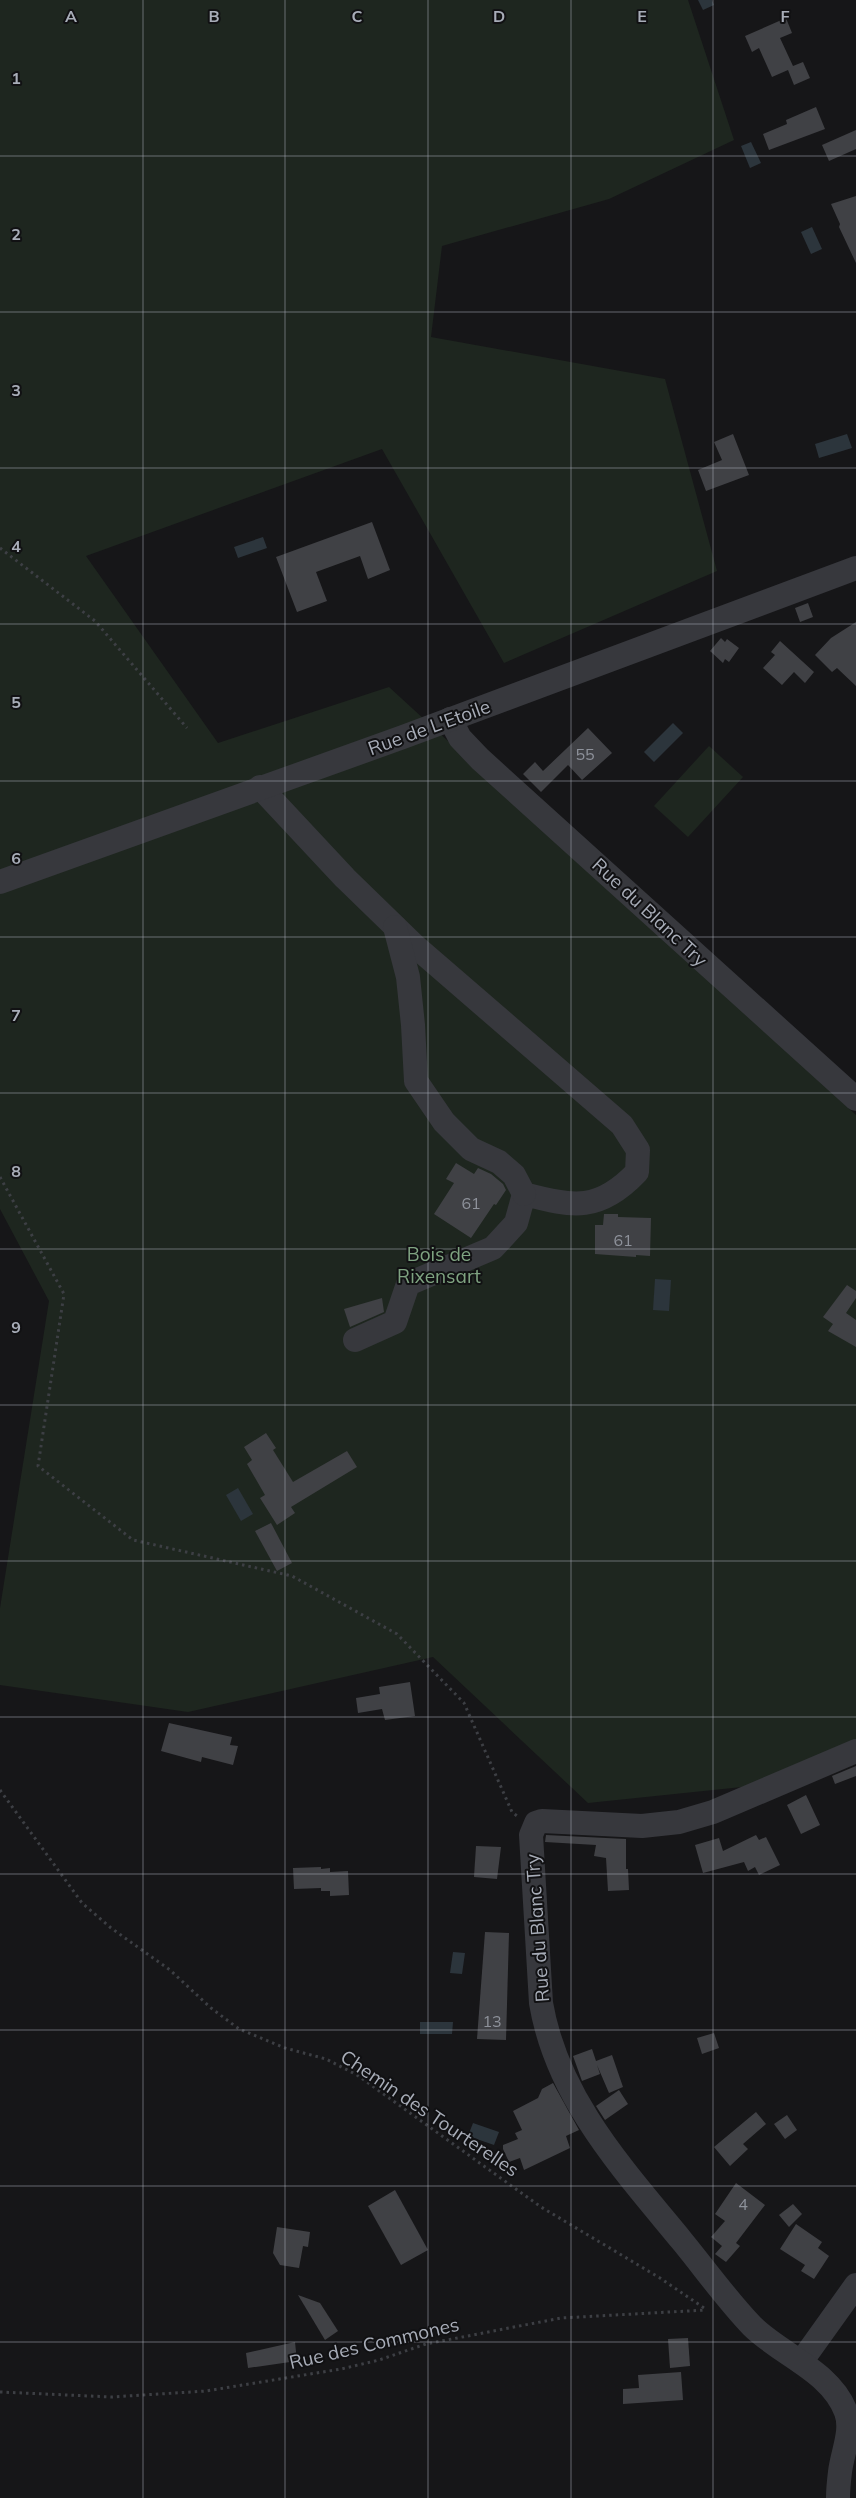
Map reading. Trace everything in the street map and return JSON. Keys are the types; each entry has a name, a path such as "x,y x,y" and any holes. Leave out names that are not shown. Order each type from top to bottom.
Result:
{"street":[{"name":"Rue de L'Etoile","path":"0,882 450,719 856,568"},
{"name":"Rue du Blanc Try","path":"450,719 460,738 480,759 856,1099"},
{"path":"260,787 395,927 622,1125 638,1150 637,1172 620,1189 588,1204 564,1205 524,1194"},
{"path":"356,1340 395,1322 408,1284 493,1248 516,1223 524,1194 514,1175 499,1162 471,1149 444,1122 416,1081 414,1025 408,977 395,927"},
{"name":"Rue du Blanc Try","path":"852,2434 846,2412 832,2390 801,2362 726,2310 585,2115 567,2083 544,2024 541,2003 532,1830 536,1823 542,1821 642,1826 696,1818 856,1751"},
{"path":"801,2362 856,2285"},
{"path":"838,2498 840,2470 852,2434"}],"path":[{"path":"0,548 95,621 187,728"},
{"path":"0,1177 64,1294 38,1466 133,1540 292,1576 397,1634 464,1703 512,1812 532,1830"},
{"name":"Chemin des Tourterelles","path":"0,1790 82,1903 111,1928 170,1970 211,2008 238,2029 285,2048 326,2059 357,2075 542,2207 660,2278 707,2310"},
{"name":"Rue des Commones","path":"0,2392 51,2396 112,2397 206,2390 341,2369 379,2360 436,2342 560,2318 726,2310"}],"green space":[{"name":"Bois de Rixensart","path":"0,0 688,0 734,140 609,199 442,246 431,337 665,379 717,571 504,663 382,449 86,556 218,743 389,687 856,1115 856,1751 742,1787 588,1803 433,1657 188,1712 0,1685 0,1608 49,1301 0,1209"},
{"path":"709,746 743,777 688,837 654,806"}],"shaded area":[{"path":"698,0 712,0 714,5 703,10"},
{"path":"751,142 761,163 750,168 741,146"},
{"path":"812,227 822,249 811,254 801,232"},
{"path":"847,434 852,448 819,458 815,444"},
{"path":"263,537 267,548 238,558 234,547"},
{"path":"673,723 683,733 654,762 644,752"},
{"path":"655,1279 671,1280 669,1311 653,1310"},
{"path":"238,1488 253,1514 241,1521 226,1495"},
{"path":"453,1952 465,1953 462,1974 450,1973"},
{"path":"420,2022 453,2022 452,2034 420,2034"},
{"path":"473,2123 499,2132 494,2145 468,2136"}],"building":[{"path":"786,18 792,33 780,38 793,66 803,62 810,78 794,85 788,70 772,77 759,48 752,52 745,36"},
{"path":"816,107 825,129 769,150 763,134 787,124 786,120"},
{"path":"856,130 856,149 829,161 822,145"},
{"path":"856,196 856,263 839,227 840,224 831,204"},
{"path":"733,434 749,475 706,491 698,470 722,460 714,442"},
{"path":"372,522 390,570 368,579 360,556 316,572 327,601 297,612 276,557"},
{"path":"808,603 813,617 800,622 795,608"},
{"path":"856,622 856,686 837,668 832,672 815,655 831,638"},
{"path":"721,638 725,642 727,639 739,648 729,662 725,659 723,663 710,651"},
{"path":"780,641 814,672 805,683 794,672 782,685 763,668 775,655 771,652"},
{"path":"588,728 612,753 582,780 568,765 541,792 523,774 535,762 543,771"},
{"path":"456,1163 474,1174 478,1168 491,1174 503,1184 506,1190 471,1238 434,1214 454,1183 446,1179"},
{"path":"604,1214 618,1214 618,1217 651,1218 650,1256 636,1255 636,1257 595,1254 595,1225 603,1225"},
{"path":"847,1285 856,1291 856,1298 846,1313 856,1320 856,1347 828,1331 833,1324 823,1317"},
{"path":"382,1298 384,1312 350,1327 344,1309"},
{"path":"266,1433 276,1448 273,1450 293,1482 347,1451 357,1467 291,1507 295,1513 277,1525 260,1498 265,1495 247,1464 252,1460 244,1447"},
{"path":"271,1523 292,1563 277,1571 255,1531"},
{"path":"410,1682 415,1716 385,1720 382,1709 358,1713 356,1698 380,1694 379,1687"},
{"path":"169,1723 232,1737 230,1745 238,1746 233,1765 202,1757 201,1762 161,1751"},
{"path":"856,1766 856,1776 835,1784 832,1776"},
{"path":"806,1795 820,1825 801,1834 787,1805"},
{"path":"546,1835 626,1839 626,1869 628,1869 629,1890 608,1891 606,1858 594,1856 596,1845 545,1842"},
{"path":"756,1835 759,1840 766,1837 780,1865 759,1875 755,1867 748,1871 744,1862 703,1873 695,1845 719,1838 723,1851"},
{"path":"476,1846 501,1847 497,1879 474,1877"},
{"path":"321,1867 321,1869 330,1868 330,1872 348,1871 349,1895 330,1896 330,1891 321,1891 321,1888 294,1889 293,1868"},
{"path":"485,1932 509,1933 506,2040 477,2039"},
{"path":"714,2033 719,2048 702,2054 697,2038"},
{"path":"592,2049 596,2061 612,2055 623,2087 609,2093 597,2065 600,2074 582,2081 573,2056"},
{"path":"553,2083 579,2130 566,2136 570,2148 524,2170 520,2158 509,2162 503,2149 503,2145 518,2139 515,2133 522,2130 513,2111 538,2098 542,2089"},
{"path":"619,2090 628,2104 605,2120 596,2106"},
{"path":"756,2112 766,2124 743,2144 748,2149 730,2166 714,2147"},
{"path":"787,2115 797,2130 785,2139 774,2124"},
{"path":"736,2183 765,2205 736,2243 740,2246 726,2262 715,2254 722,2246 711,2237 725,2221 715,2214"},
{"path":"395,2190 428,2250 401,2265 368,2206"},
{"path":"793,2204 802,2214 789,2227 779,2215"},
{"path":"796,2224 822,2242 818,2248 829,2256 814,2279 801,2271 805,2265 780,2249"},
{"path":"277,2227 310,2232 308,2247 303,2246 299,2268 280,2265 273,2253"},
{"path":"298,2295 320,2303 338,2331 325,2340"},
{"path":"688,2338 690,2366 670,2368 668,2339"},
{"path":"295,2342 297,2361 248,2368 246,2353"},
{"path":"681,2372 683,2400 623,2404 623,2389 639,2388 638,2375"}]}
